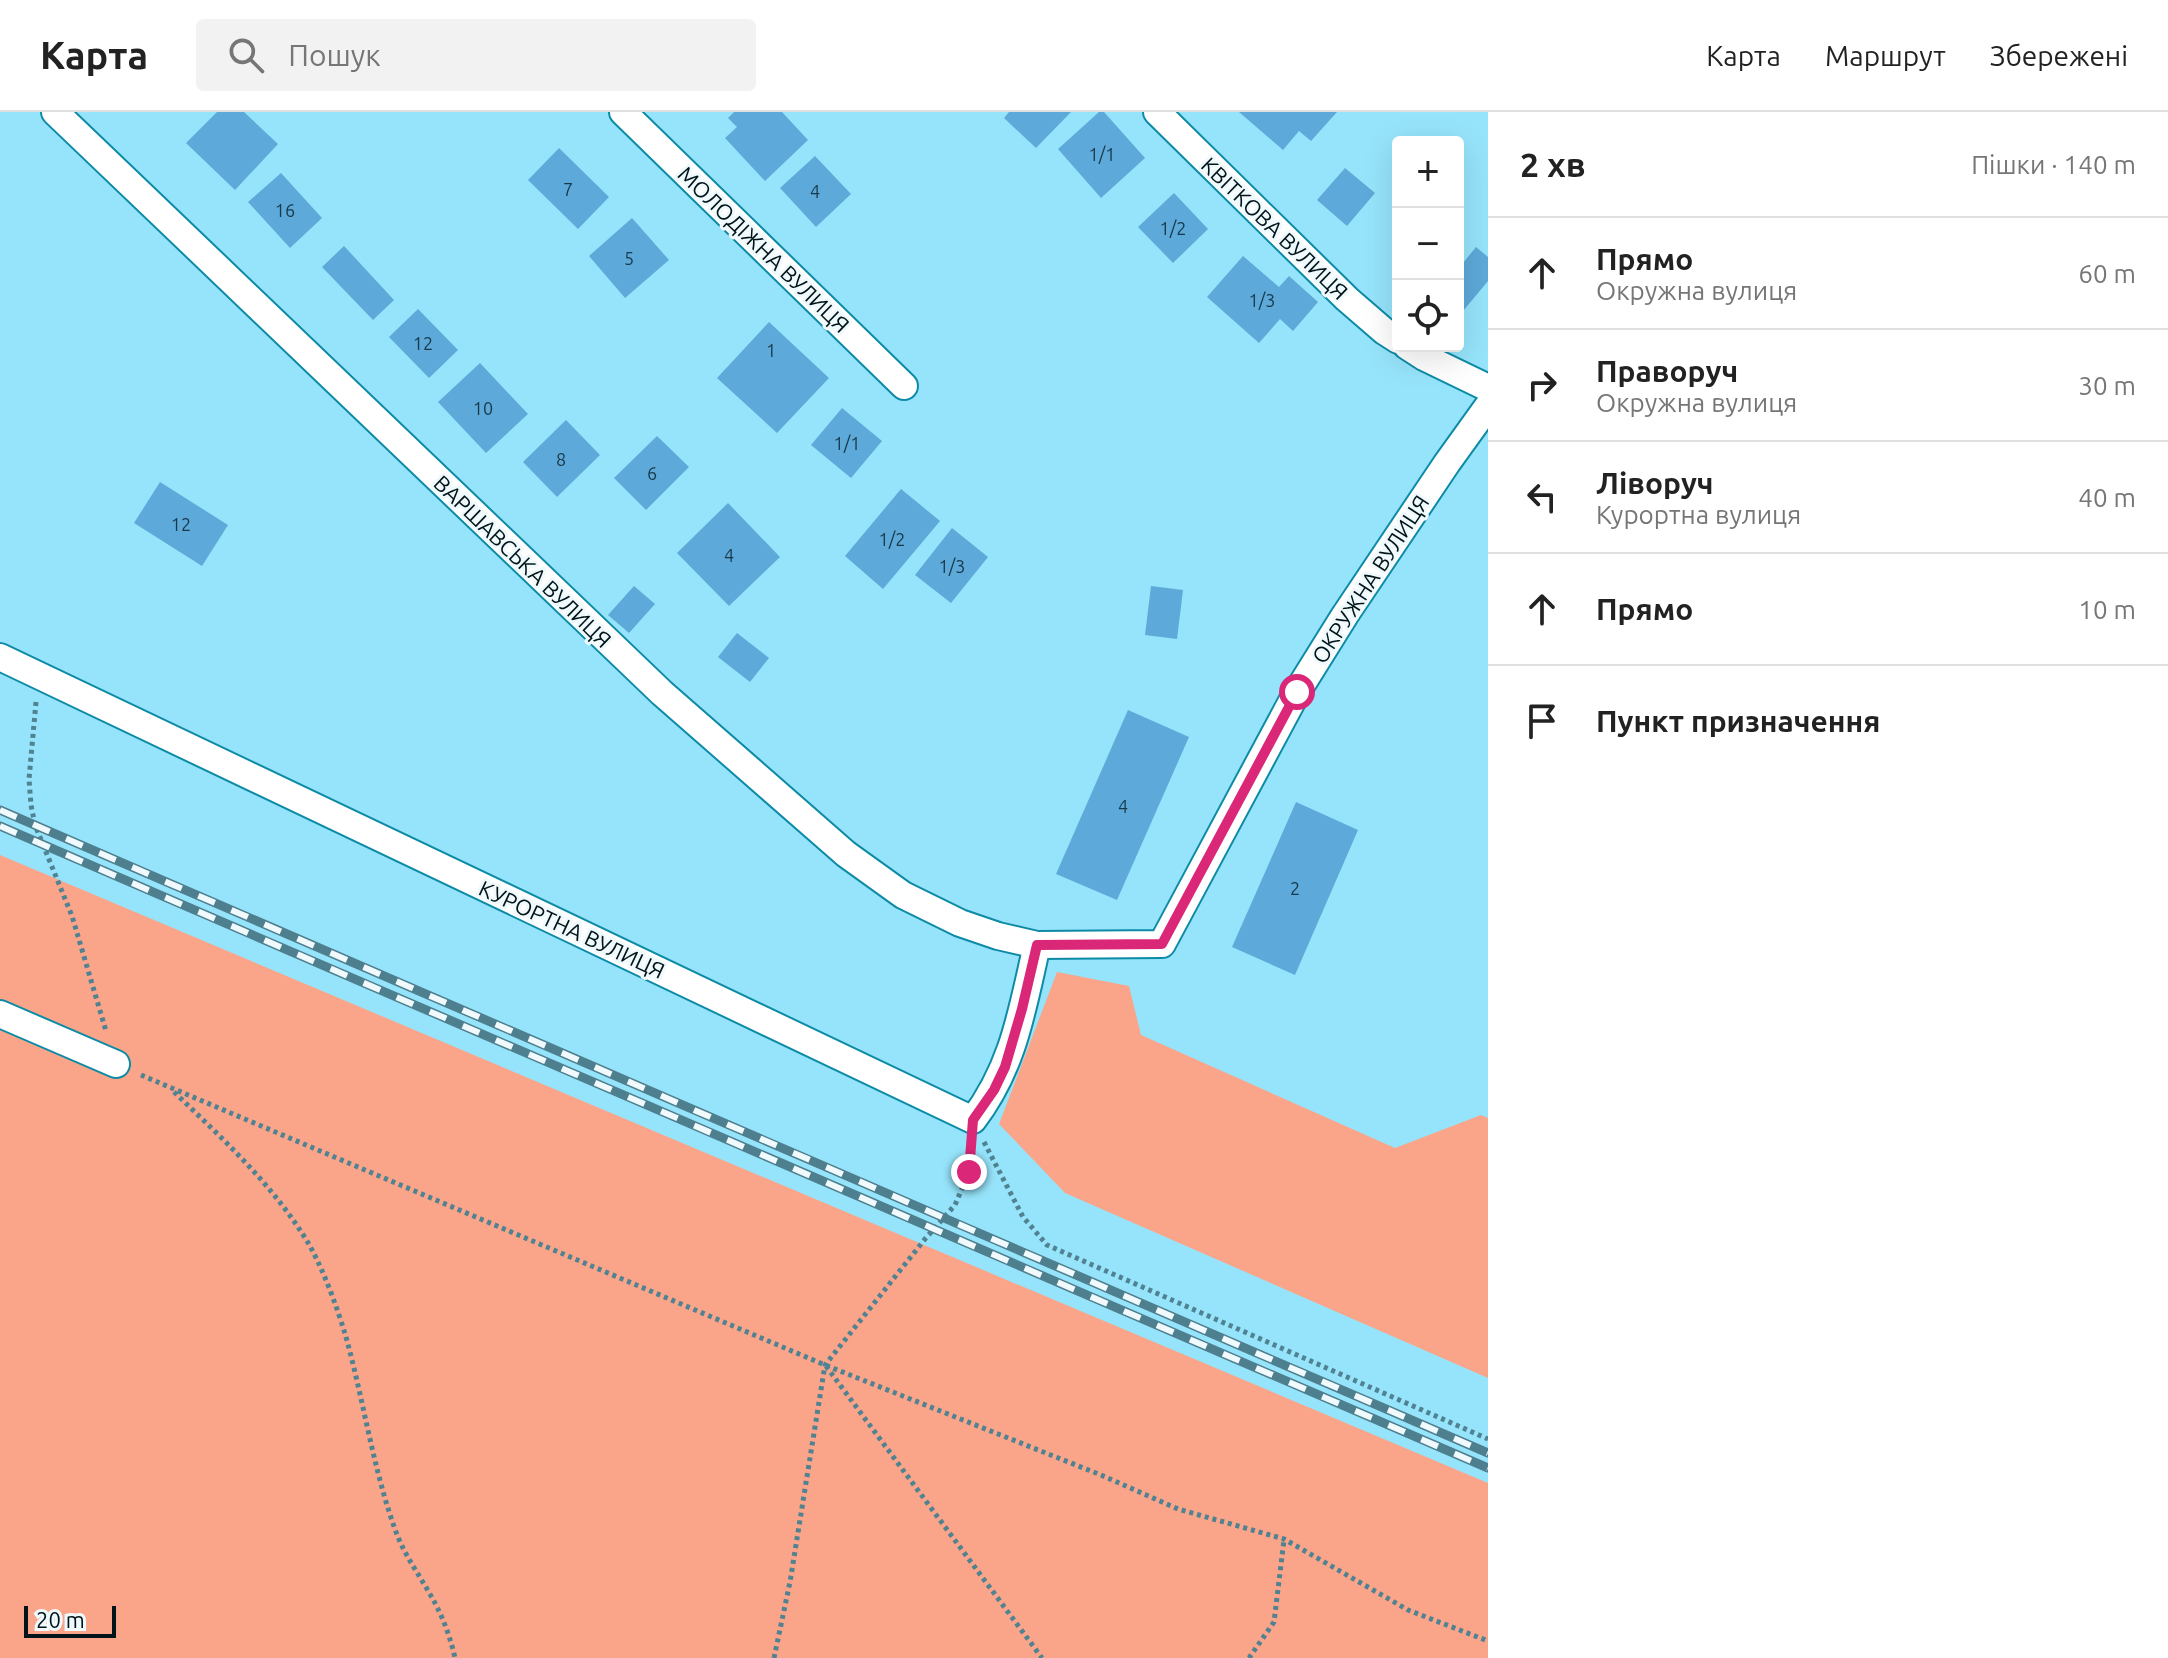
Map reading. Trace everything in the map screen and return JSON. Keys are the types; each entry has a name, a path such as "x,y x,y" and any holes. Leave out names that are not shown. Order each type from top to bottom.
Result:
{"street":[{"name":"ВАРШАВСЬКА ВУЛИЦЯ","path":"55,112 662,693 823,835 903,895 960,923 1037,945"},
{"name":"МОЛОДІЖНА ВУЛИЦЯ","path":"623,112 904,386"},
{"name":"КВІТКОВА ВУЛИЦЯ","path":"1157,112 1347,299 1392,336"},
{"path":"1416,352 1488,388"},
{"name":"ОКРУЖНА ВУЛИЦЯ","path":"1037,945 1162,944 1297,692 1353,602 1488,406"},
{"name":"КУРОРТНА ВУЛИЦЯ","path":"0,657 973,1120"},
{"path":"973,1120 994,1090 1005,1067 1037,945"},
{"path":"0,1014 116,1064"}],"path":[{"path":"37,675 29,779 35,825 72,916 116,1064 825,1365 1178,1509 1284,1539 1408,1610 1488,1641"},
{"path":"170,1088 258,1176 285,1209 321,1268 345,1334 379,1480 396,1533 437,1607 451,1639 455,1658"},
{"path":"774,1658 790,1582 825,1365 955,1205 969,1172 973,1120"},
{"path":"973,1120 1023,1217 1047,1245 1488,1439"},
{"path":"825,1365 1042,1658"},
{"path":"1249,1658 1274,1622 1284,1539"}],"shaded area":[{"path":"0,855 1488,1483 1488,1658 0,1658"},
{"path":"1057,972 1129,986 1141,1035 1395,1148 1481,1115 1488,1118 1488,1378 1065,1193 999,1124"}],"building":[{"path":"217,112 244,112 278,144 235,190 186,143"},
{"path":"734,112 782,112 808,140 765,181 725,138 737,127 728,118"},
{"path":"1009,112 1071,112 1036,148 1004,118"},
{"path":"1099,112 1104,112 1145,158 1101,198 1058,149"},
{"path":"1239,112 1337,112 1311,141 1299,131 1283,150"},
{"path":"559,148 609,197 578,229 528,180"},
{"path":"815,156 851,194 816,227 780,188"},
{"path":"1345,168 1375,193 1347,226 1317,200"},
{"path":"281,173 322,218 290,248 248,202"},
{"path":"1174,193 1208,229 1173,263 1138,227"},
{"path":"632,218 669,260 625,298 589,256"},
{"path":"344,246 394,300 373,320 322,267"},
{"path":"1476,247 1488,257 1488,281 1464,310 1464,280 1464,262"},
{"path":"1243,256 1279,287 1289,276 1318,302 1293,331 1280,319 1259,343 1207,297"},
{"path":"418,309 458,350 429,378 389,337"},
{"path":"769,322 829,378 777,433 717,378"},
{"path":"480,363 528,414 486,453 438,402"},
{"path":"842,408 882,441 851,478 811,445"},
{"path":"566,420 600,455 557,497 523,462"},
{"path":"657,436 689,467 646,510 614,478"},
{"path":"160,482 228,525 202,566 134,523"},
{"path":"901,489 940,521 883,589 845,556"},
{"path":"728,503 780,557 729,606 677,553"},
{"path":"952,528 988,557 951,603 915,575"},
{"path":"634,586 655,604 629,633 608,615"},
{"path":"1151,586 1183,590 1177,639 1145,635"},
{"path":"737,633 769,658 750,682 718,657"},
{"path":"1128,710 1189,737 1117,900 1056,874"},
{"path":"1296,802 1358,830 1295,975 1232,947"}],"railway":[{"path":"0,810 1488,1453"},
{"path":"0,826 1488,1468"}],"route":[{"path":"969,1172 973,1120 994,1090 1005,1067 1037,945 1162,944 1297,692"}]}
